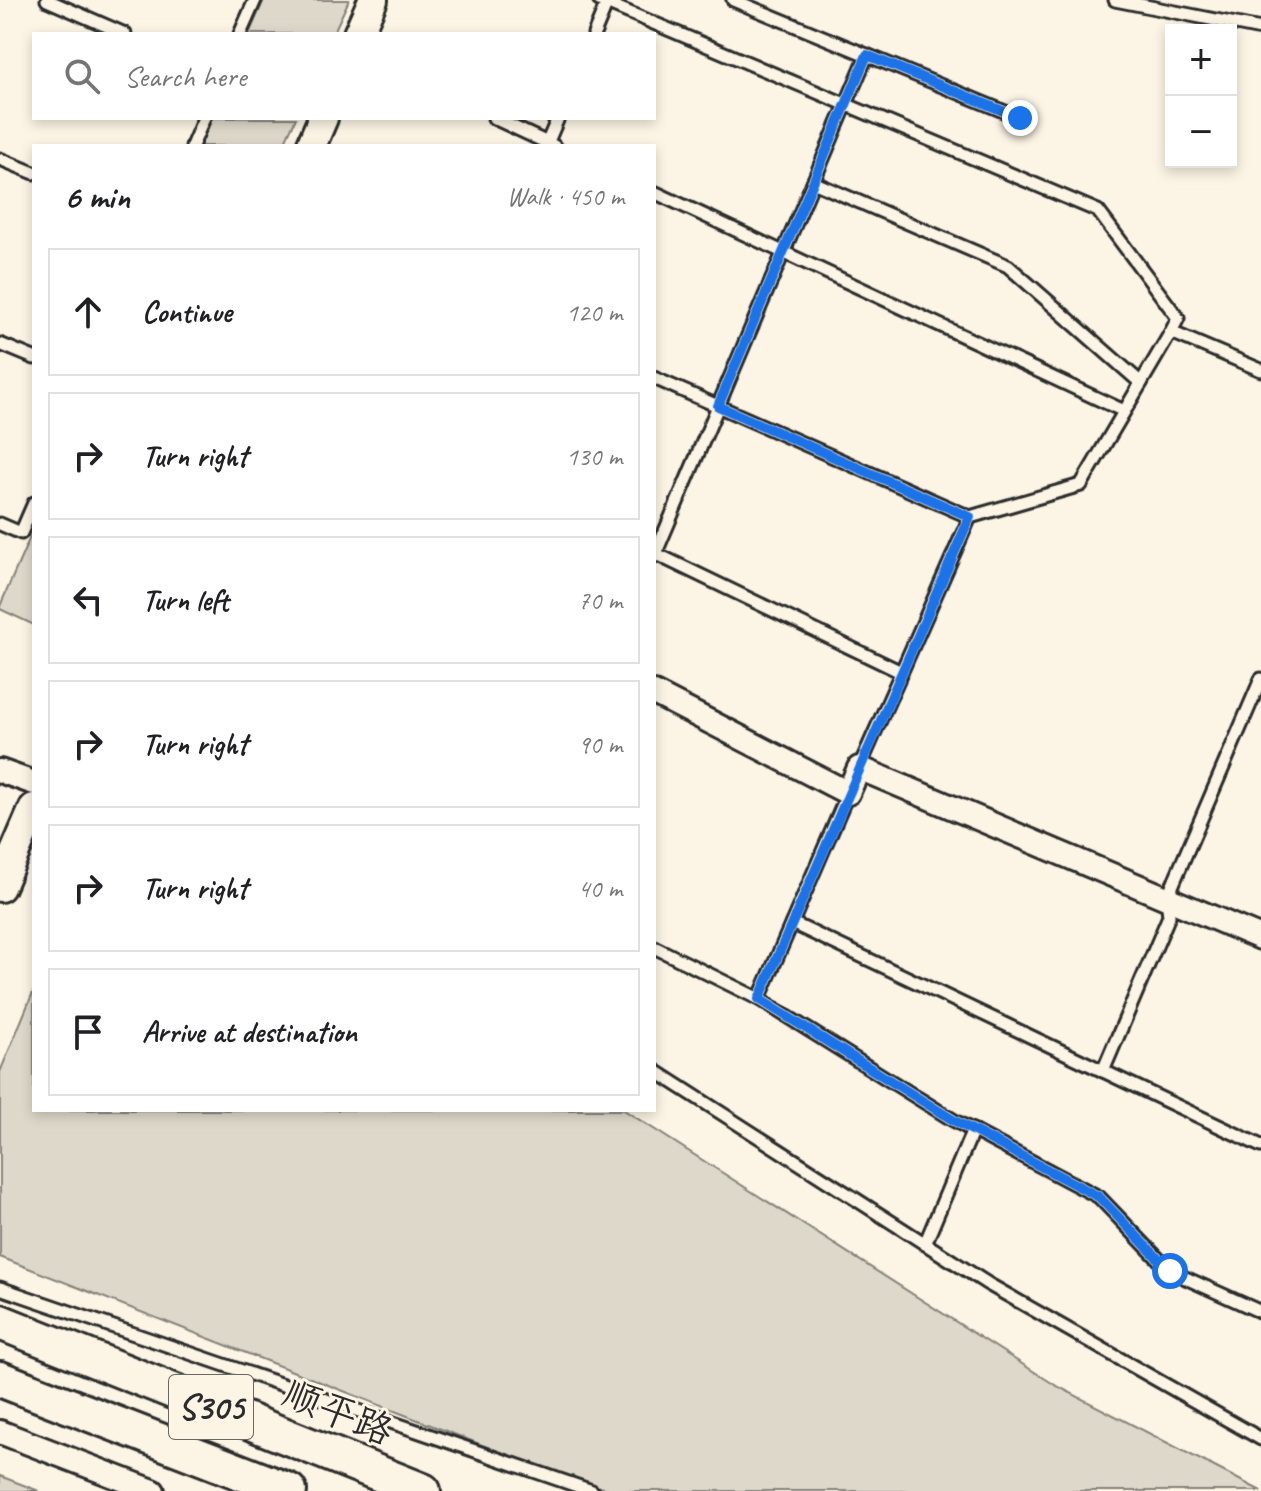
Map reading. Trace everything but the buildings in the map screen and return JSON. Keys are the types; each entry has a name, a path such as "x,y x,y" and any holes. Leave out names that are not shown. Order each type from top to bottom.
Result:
{"main road":[{"name":"顺平路","path":"0,1322 423,1491"},
{"name":"S305","path":"0,1379 289,1491"}],"street":[{"path":"359,32 373,0"},
{"path":"312,144 322,120"},
{"path":"656,694 848,793 859,768 1261,938"},
{"path":"0,771 32,782"},
{"path":"0,887 32,813"},
{"path":"0,1432 153,1491"}],"lane":[{"path":"47,0 120,32"},
{"path":"241,32 255,0"},
{"path":"733,0 1020,118"},
{"path":"1115,0 1261,29"},
{"path":"595,32 605,1 1098,211 1178,318 1081,485 970,517 656,379"},
{"path":"656,549 867,55"},
{"path":"193,144 203,120"},
{"path":"498,120 547,144"},
{"path":"549,144 557,120"},
{"path":"0,159 32,172"},
{"path":"813,182 1008,266 1141,383"},
{"path":"656,193 1124,411"},
{"path":"1171,332 1261,370"},
{"path":"0,344 32,357"},
{"path":"0,524 21,533 32,508"},
{"path":"859,768 970,517"},
{"path":"656,555 901,672"},
{"path":"1103,1071 1169,916 1167,898 1261,679"},
{"path":"759,999 848,793"},
{"path":"792,923 1261,1146"},
{"path":"656,948 759,999 973,1130 1099,1197 1170,1271 1261,1312"},
{"path":"656,1071 988,1284 1261,1439"},
{"path":"925,1244 973,1130"},
{"path":"0,1288 592,1491"}],"shaded area":[{"path":"264,0 349,0 334,32 250,32"},
{"path":"211,120 295,120 284,144 201,144"},
{"path":"32,533 32,624 0,609"},
{"path":"32,995 32,1112 627,1112 1055,1385 1261,1491 619,1491 582,1484 0,1257 0,1072"},
{"path":"0,1476 39,1491 0,1491"}],"route":[{"path":"1020,118 867,55 718,406 970,517 759,999 953,1120 1099,1197 1170,1271"}]}
